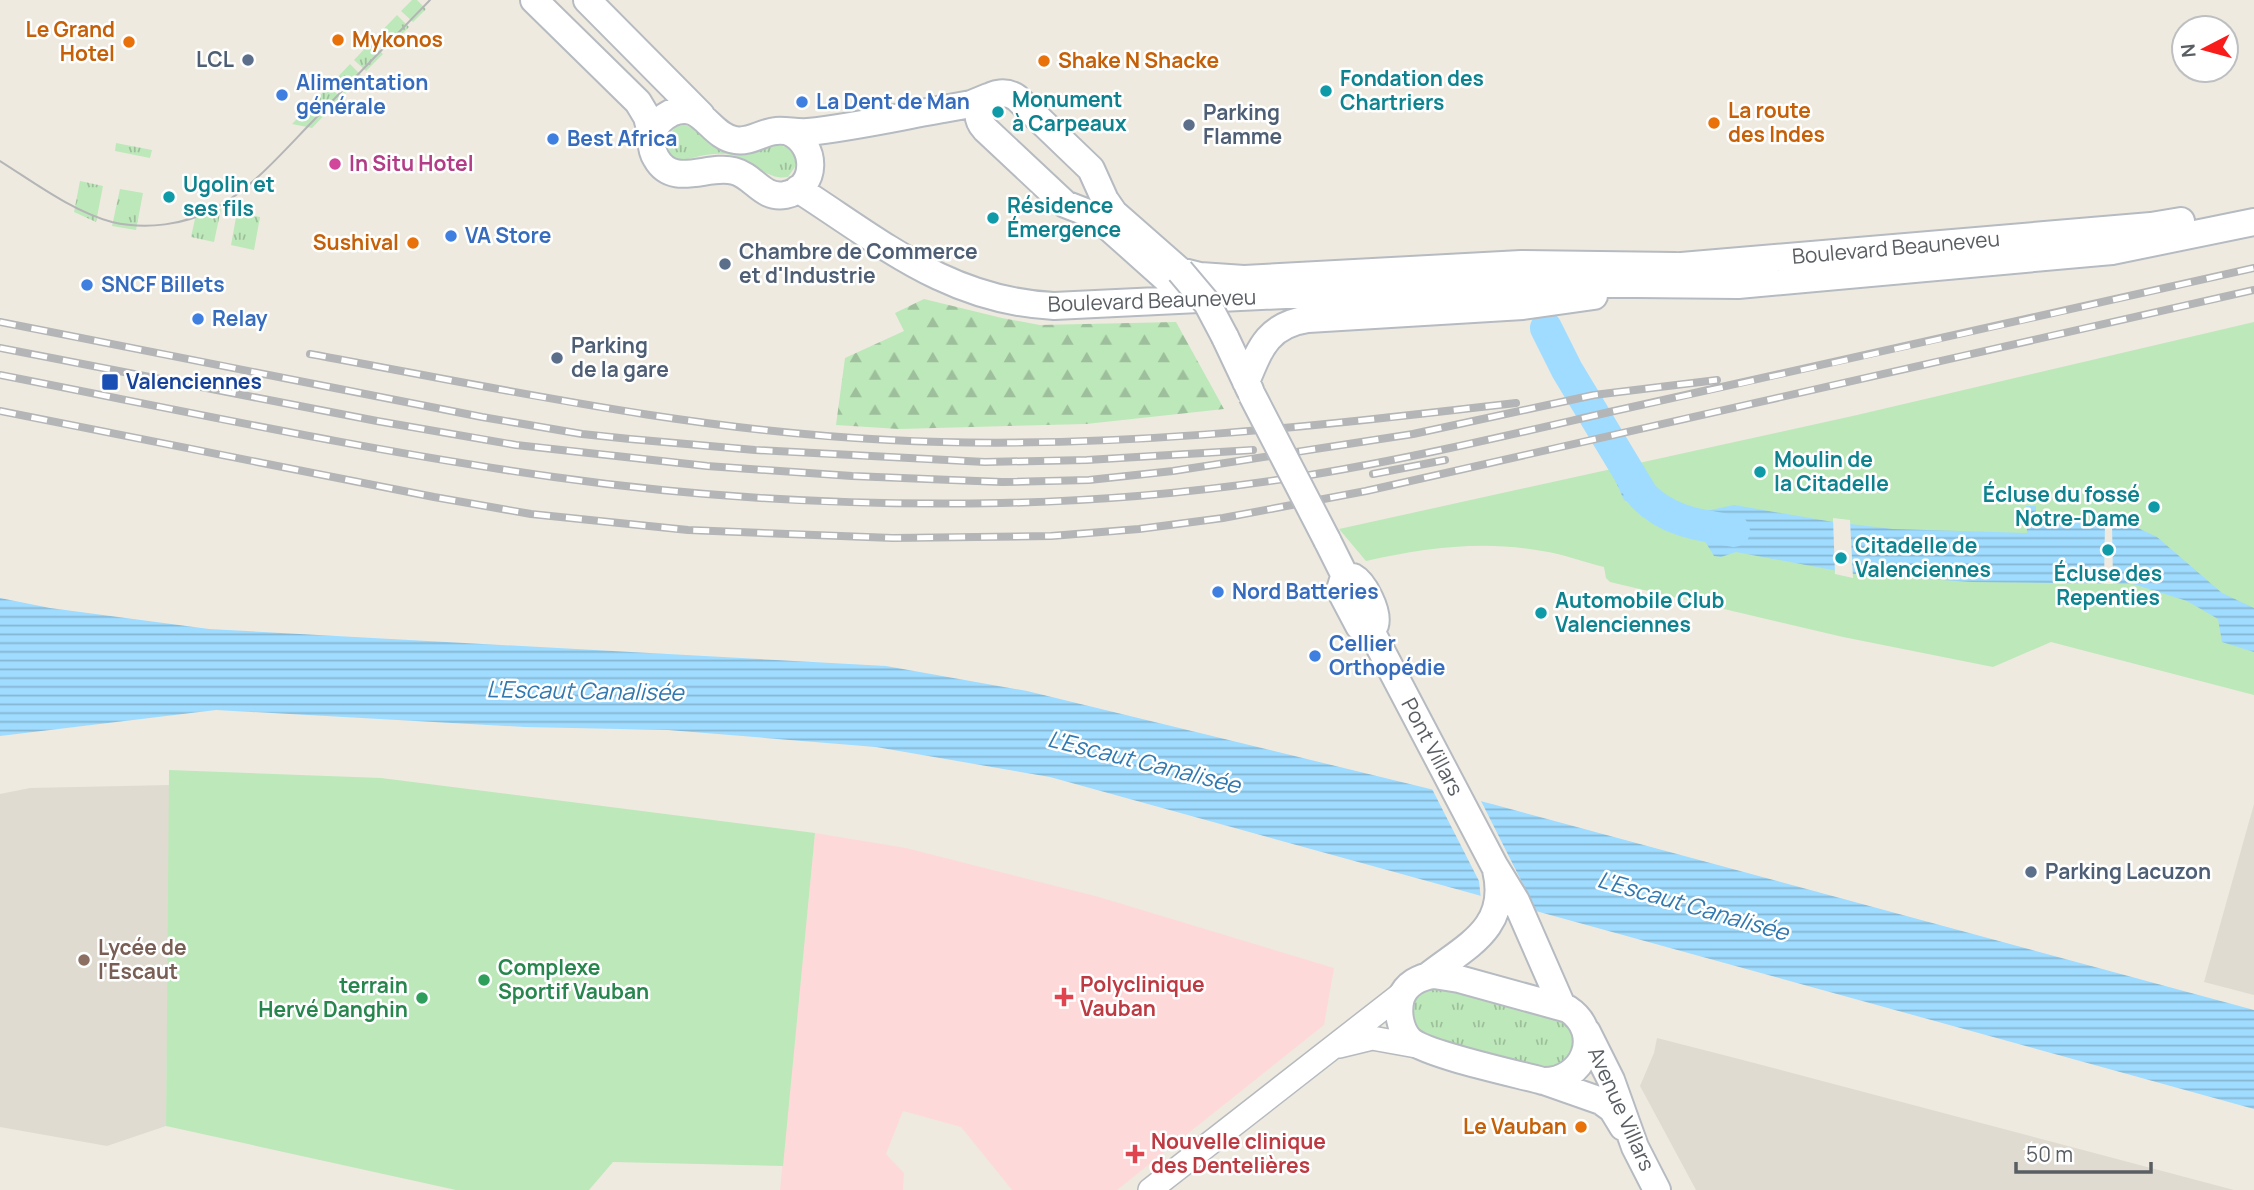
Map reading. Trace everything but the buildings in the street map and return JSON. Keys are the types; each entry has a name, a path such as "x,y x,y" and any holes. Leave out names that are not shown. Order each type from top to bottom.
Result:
{"main road":[{"path":"534,0 638,103 647,117 652,149 657,160 672,173 688,175 730,170 742,174 760,189 771,194 787,194 799,189 808,178 811,162 805,144 789,132"},
{"path":"587,0 722,135 735,140 749,139 774,131 814,131 971,104 1001,92 1012,94 1091,169 1105,201 1114,213 1175,276 1244,279 1521,264 1678,276"},
{"path":"988,97 981,104 978,113 985,129 1065,204 1096,216 1207,303 1222,339 1249,389"},
{"path":"652,137 659,123 671,113 687,110 701,115"},
{"path":"811,162 825,150 851,142 953,125 985,129"},
{"path":"1076,208 1085,205 1094,197 1098,183"},
{"name":"Boulevard Beauneveu","path":"799,189 929,273 976,293 1029,304 1066,306 1678,276 2151,226 2254,204"},
{"name":"Boulevard Beauneveu","path":"1678,276 1755,284 2112,251 2254,222"},
{"path":"1249,389 1266,340 1285,324 1299,320 1532,306 1678,276"},
{"name":"Pont Villars","path":"1249,389 1346,578 1359,580 1377,615 1376,625 1370,629 1494,865 1516,901 1562,1006"},
{"name":"Pont Villars","path":"1405,990 1414,981 1428,976 1480,937 1489,925 1498,900 1499,887 1494,865"},
{"path":"1428,976 1450,977 1562,1006 1573,1012 1585,1027 1588,1044 1580,1065 1562,1078 1543,1081"},
{"path":"1405,990 1400,1003 1400,1019 1409,1039 1422,1047 1543,1081 1606,1103 1635,1147"},
{"name":"Avenue Villars","path":"1585,1027 1611,1080 1635,1147 1657,1190"}],"street":[{"path":"1150,1190 1336,1047 1360,1024 1405,990"},
{"path":"1336,1047 1372,1038 1422,1047"}],"shaded area":[{"name":"Lycée de l'Escaut","path":"170,785 166,1126 107,1146 0,1127 0,794 30,788"},
{"path":"2254,804 2254,995 2204,982"},
{"name":"Polyclinique Vauban","path":"815,833 906,848 1099,897 1334,968 1324,1025 1117,1190 1012,1190 961,1127 903,1111 886,1154 904,1173 903,1190 780,1190"},
{"path":"1657,1038 2234,1190 1696,1190 1640,1086 1654,1053"}],"green space":[{"path":"412,0 417,0 426,9 413,22 401,11"},
{"path":"397,15 409,27 387,49 375,38"},
{"path":"371,42 383,54 366,71 354,60"},
{"path":"350,64 362,76 345,94 333,82"},
{"path":"329,86 341,98 312,128 292,124"},
{"path":"684,125 722,145 750,149 786,147 795,154 795,167 788,177 780,177 766,173 738,157 725,154 680,161 669,154 667,138 675,127"},
{"path":"116,143 152,150 150,158 115,151"},
{"path":"80,181 103,186 96,222 74,212"},
{"path":"120,189 143,193 136,230 112,226"},
{"path":"198,205 221,209 214,242 191,237"},
{"path":"237,212 260,217 254,250 231,245"},
{"path":"924,299 1040,325 1176,322 1224,409 1086,424 899,429 836,425 845,358 904,331 895,313"},
{"path":"2254,322 2254,695 2051,642 1993,667 1843,637 1610,582 1606,578 1604,567 1542,551 1497,546 1453,547 1366,561 1339,529 1857,415"},
{"name":"Complexe Sportif Vauban","path":"169,770 381,778 815,833 783,1166 613,1162 589,1190 456,1190 166,1126"},
{"path":"1427,985 1443,985 1562,1018 1574,1028 1577,1048 1559,1070 1422,1036 1414,1031 1410,1010 1413,1000"}],"water":[{"path":"1639,463 1662,501 1684,507 1685,515 1703,520 1706,511 1734,505 1893,529 2027,533 2026,506 2036,506 2036,514 2085,516 2085,521 2123,521 2157,537 2222,593 2254,608 2254,652 2222,642 2218,619 2187,601 2133,584 1971,582 1854,574 1736,552 1721,557 1714,556 1703,538 1702,527 1684,522 1682,528 1624,500 1610,469"},
{"name":"L'Escaut Canalisée","path":"0,598 50,608 209,629 886,666 1027,691 1492,804 2254,1010 2254,1109 1050,777 876,747 668,730 525,727 216,710 0,736"}],"pier":[{"path":"1833,518 1850,520 1853,578 1835,574"},
{"path":"2105,521 2112,521 2113,584 2104,584"},
{"path":"1430,785 1479,797 1539,916 1481,900 1479,881"}],"waterway":[{"path":"1546,328 1567,370 1643,496 1674,517 1734,531"}],"tram line":[{"path":"0,161 68,204 112,222 152,226 204,214 230,200 267,169 430,0"}],"railway":[{"path":"0,375 345,443 484,467 610,484 833,502 1040,502 1234,486 1387,461 2254,268"},
{"path":"0,411 531,514 688,530 893,538 1051,536 1139,529 1223,518 1366,491 2254,290"},
{"path":"0,322 482,417 582,434 630,439 755,450 985,462 1087,460 1253,450"},
{"path":"0,348 516,445 707,466 852,476 1002,482 1089,480 1173,471 1413,434 1594,395 1717,380"},
{"path":"310,354 671,418 743,428 889,440 1046,442 1203,435 1516,403"},
{"path":"1373,474 1445,460"}],"place":[{"name":"Mykonos","path":"338,40"},
{"name":"Le Grand Hotel","path":"129,42"},
{"name":"LCL","path":"248,60"},
{"name":"Shake N Shacke","path":"1044,61"},
{"name":"Fondation des Chartriers","path":"1326,91"},
{"name":"Alimentation générale","path":"282,95"},
{"name":"La Dent de Man","path":"802,102"},
{"name":"Monument à Carpeaux","path":"998,112"},
{"name":"La route des Indes","path":"1714,123"},
{"name":"Parking Flamme","path":"1189,125"},
{"name":"Best Africa","path":"553,139"},
{"name":"In Situ Hotel","path":"335,164"},
{"name":"Ugolin et ses fils","path":"169,197"},
{"name":"Résidence Émergence","path":"993,218"},
{"name":"VA Store","path":"451,236"},
{"name":"Sushival","path":"413,243"},
{"name":"Chambre de Commerce et d'Industrie","path":"725,264"},
{"name":"SNCF Billets","path":"87,285"},
{"name":"Relay","path":"198,319"},
{"name":"Parking de la gare","path":"557,358"},
{"name":"Valenciennes","path":"110,382"},
{"name":"Moulin de la Citadelle","path":"1760,472"},
{"name":"Écluse du fossé Notre-Dame","path":"2154,507"},
{"name":"Écluse des Repenties","path":"2108,550"},
{"name":"Citadelle de Valenciennes","path":"1841,558"},
{"name":"Nord Batteries","path":"1218,592"},
{"name":"Automobile Club Valenciennes","path":"1541,613"},
{"name":"Cellier Orthopédie","path":"1315,656"},
{"name":"Parking Lacuzon","path":"2031,872"},
{"name":"Lycée de l'Escaut","path":"84,960"},
{"name":"Complexe Sportif Vauban","path":"484,980"},
{"name":"Polyclinique Vauban","path":"1064,997"},
{"name":"terrain Hervé Danghin","path":"422,998"},
{"name":"Le Vauban","path":"1581,1127"},
{"name":"Nouvelle clinique des Dentelières","path":"1135,1154"}]}
